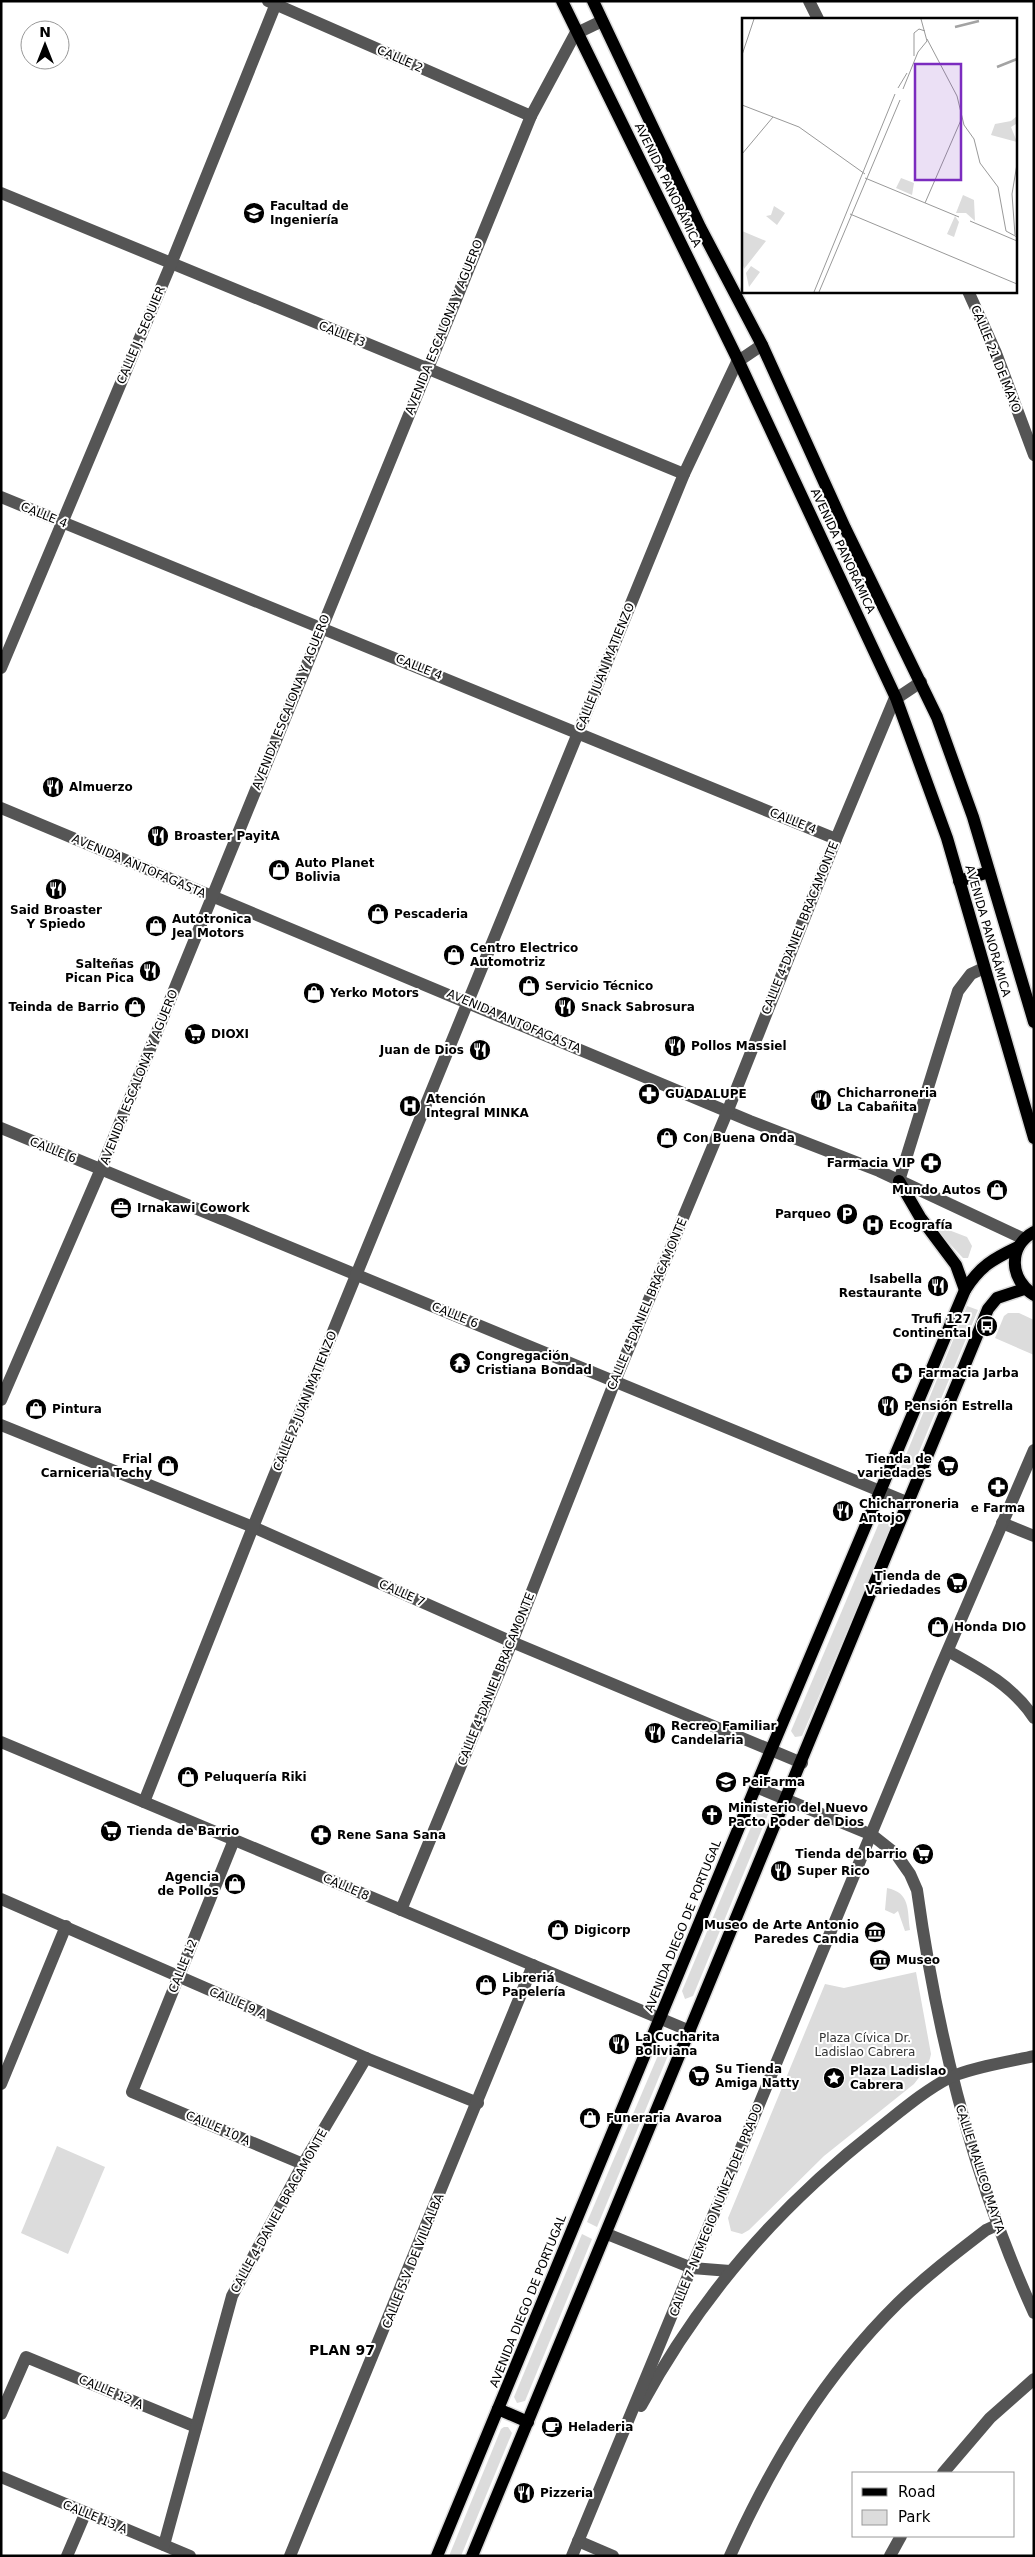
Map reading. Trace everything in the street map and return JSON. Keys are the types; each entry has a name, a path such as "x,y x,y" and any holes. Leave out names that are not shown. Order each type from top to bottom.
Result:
{"main road":[{"name":"AVENIDA PANORÁMICA","path":"562,1 738,360 896,698 920,762 959,881 1034,1138"},
{"name":"AVENIDA PANORÁMICA","path":"593,1 700,226 762,345 845,528 937,717 970,808 1034,1022"},
{"path":"959,881 989,872"},
{"path":"900,1181 920,1217 956,1264 965,1290"},
{"path":"472,2556 802,1763 988,1309 998,1298 1029,1292 1014,1269 1025,1240"},
{"name":"AVENIDA DIEGO DE PORTUGAL","path":"437,2556 771,1750 965,1290 975,1275 991,1259 1025,1240"},
{"path":"498,2409 528,2422"}],"street":[{"path":"809,1 818,18"},
{"name":"CALLE 2","path":"274,2 531,116"},
{"name":"CALLE J. SEQUIER","path":"1,668 171,264 274,2"},
{"path":"578,32 602,21"},
{"name":"AVENIDA ESCALONA Y AGUERO","path":"1,1400 101,1169 531,116 578,32"},
{"name":"CALLE 3","path":"1,193 684,474"},
{"name":"CALLE 21 DE MAYO","path":"968,292 996,353 1034,455"},
{"path":"738,360 762,345"},
{"name":"CALLE JUAN MATIENZO","path":"468,1002 684,474 738,360"},
{"name":"CALLE 4","path":"1,497 836,839"},
{"path":"896,698 921,682"},
{"name":"CALLE 4-DANIEL BRACAMONTE","path":"401,1910 512,1642 615,1381 728,1110 836,839 896,698"},
{"name":"AVENIDA ANTOFAGASTA","path":"1,808 900,1181 1025,1240"},
{"path":"900,1181 958,991 970,974 984,968"},
{"name":"CALLE 2-JUAN MATIENZO","path":"144,1802 253,1527 468,1002"},
{"name":"CALLE 6","path":"1,1128 908,1503"},
{"name":"CALLE 7","path":"1,1426 253,1527 512,1642 802,1763"},
{"name":"CALLE 7-NEMECIO NUÑEZ DEL PRADO","path":"572,2556 617,2448 620,2436 1034,1450"},
{"path":"1002,1523 1034,1536"},
{"path":"948,1652 998,1680 1013,1692 1034,1718"},
{"name":"CALLE 8","path":"1,1742 690,2031"},
{"name":"CALLE MALLCO MAYTA","path":"756,1787 872,1835 896,1854 910,1874 916,1887 934,1997 951,2077 998,2225 1034,2313"},
{"name":"CALLE 12","path":"132,2092 234,1840"},
{"name":"CALLE 9 A","path":"1,1898 366,2058 478,2103"},
{"path":"1,2084 66,1926"},
{"name":"CALLE 5-V. DE VILLALBA","path":"290,2556 478,2103 533,1965"},
{"path":"617,2448 681,2336 730,2271 804,2194 850,2151 951,2077 1034,2056"},
{"name":"CALLE 4-DANIEL BRACAMONTE","path":"164,2545 232,2296 302,2164 366,2058"},
{"name":"CALLE 10 A","path":"132,2092 302,2164"},
{"path":"730,2556 777,2459 831,2380 865,2338 898,2303 940,2266 986,2230 998,2225"},
{"path":"607,2234 692,2268 730,2271"},
{"name":"CALLE 12 A","path":"1,2414 26,2357 196,2427"},
{"path":"944,2472 990,2418 1034,2378"},
{"name":"CALLE 13 A","path":"1,2477 85,2514 190,2556"},
{"path":"67,2556 85,2514"},
{"path":"890,2556 900,2537"},
{"path":"578,2541 613,2556"}],"green space":[{"path":"933,1224 967,1237 972,1246 968,1258 963,1258"},
{"path":"967,1306 978,1310 911,1471 905,1472 901,1467"},
{"path":"1008,1313 1019,1313 1034,1320 1034,1355 995,1338 1004,1316"},
{"path":"890,1514 894,1521 802,1736 795,1737 791,1731 882,1516"},
{"path":"762,1805 768,1807 769,1812 693,1996 685,1999 682,1991 759,1808"},
{"path":"887,1888 895,1890 904,1898 908,1909 910,1930 905,1931 898,1911 894,1914 885,1910"},
{"name":"Plaza Cívica Dr. Ladislao Cabrera","path":"916,1972 931,2054 929,2062 922,2073 914,2084 824,2156 749,2230 742,2234 731,2231 728,2218 825,1984 844,1988"},
{"path":"662,2046 669,2049 669,2053 597,2227 587,2222"},
{"path":"57,2146 105,2167 68,2254 21,2233"},
{"path":"582,2234 592,2239 525,2401 517,2403 514,2397"},
{"path":"508,2427 512,2433 461,2556 449,2556 501,2429"}],"place":[{"name":"Facultad de Ingeniería","path":"254,213"},
{"name":"Almuerzo","path":"53,787"},
{"name":"Broaster PayitA","path":"158,836"},
{"name":"Auto Planet Bolivia","path":"279,870"},
{"name":"Said Broaster Y Spiedo","path":"56,889"},
{"name":"Pescaderia","path":"378,914"},
{"name":"Autotronica Jea Motors","path":"156,926"},
{"name":"Centro Electrico Automotriz","path":"454,955"},
{"name":"Salteñas Pican Pica","path":"150,971"},
{"name":"Servicio Técnico","path":"529,986"},
{"name":"Yerko Motors","path":"314,993"},
{"name":"Teinda de Barrio","path":"135,1007"},
{"name":"Snack Sabrosura","path":"565,1007"},
{"name":"DIOXI","path":"195,1034"},
{"name":"Pollos Massiel","path":"675,1046"},
{"name":"Juan de Dios","path":"480,1050"},
{"name":"GUADALUPE","path":"649,1094"},
{"name":"Chicharroneria La Cabañita","path":"821,1100"},
{"name":"Atención Integral MINKA","path":"410,1106"},
{"name":"Con Buena Onda","path":"667,1138"},
{"name":"Farmacia VIP","path":"931,1163"},
{"name":"Mundo Autos","path":"997,1190"},
{"name":"Irnakawi Cowork","path":"121,1208"},
{"name":"Parqueo","path":"847,1214"},
{"name":"Ecografía","path":"873,1225"},
{"name":"Isabella Restaurante","path":"938,1286"},
{"name":"Trufi 127 Continental","path":"987,1326"},
{"name":"Congregación Cristiana Bondad","path":"460,1363"},
{"name":"Farmacia Jarba","path":"902,1373"},
{"name":"Pensión Estrella","path":"888,1406"},
{"name":"Pintura","path":"36,1409"},
{"name":"Frial Carniceria Techy","path":"168,1466"},
{"name":"Tienda de variedades","path":"948,1466"},
{"name":"e Farma","path":"998,1487"},
{"name":"Chicharroneria Antojo","path":"843,1511"},
{"name":"Tienda de Variedades","path":"957,1583"},
{"name":"Honda DIO","path":"938,1627"},
{"name":"Recreo Familiar Candelaria","path":"655,1733"},
{"name":"Peluquería Riki","path":"188,1777"},
{"name":"PeiFarma","path":"726,1782"},
{"name":"Ministerio del Nuevo Pacto Poder de Dios","path":"712,1815"},
{"name":"Tienda de Barrio","path":"111,1831"},
{"name":"Rene Sana Sana","path":"321,1835"},
{"name":"Tienda de barrio","path":"923,1854"},
{"name":"Super Rico","path":"781,1871"},
{"name":"Agencia de Pollos","path":"235,1884"},
{"name":"Digicorp","path":"558,1930"},
{"name":"Museo de Arte Antonio Paredes Candia","path":"875,1932"},
{"name":"Museo","path":"880,1960"},
{"name":"Libreriá Papelería","path":"486,1985"},
{"name":"La Cucharita Boliviana","path":"619,2044"},
{"name":"Su Tienda Amiga Natty","path":"699,2076"},
{"name":"Plaza Ladislao Cabrera","path":"834,2078"},
{"name":"Funeraria Avaroa","path":"590,2118"},
{"name":"Heladeria","path":"552,2427"},
{"name":"Pizzeria","path":"524,2493"}],"district":[{"name":"PLAN 97","path":"342,2350"}]}
